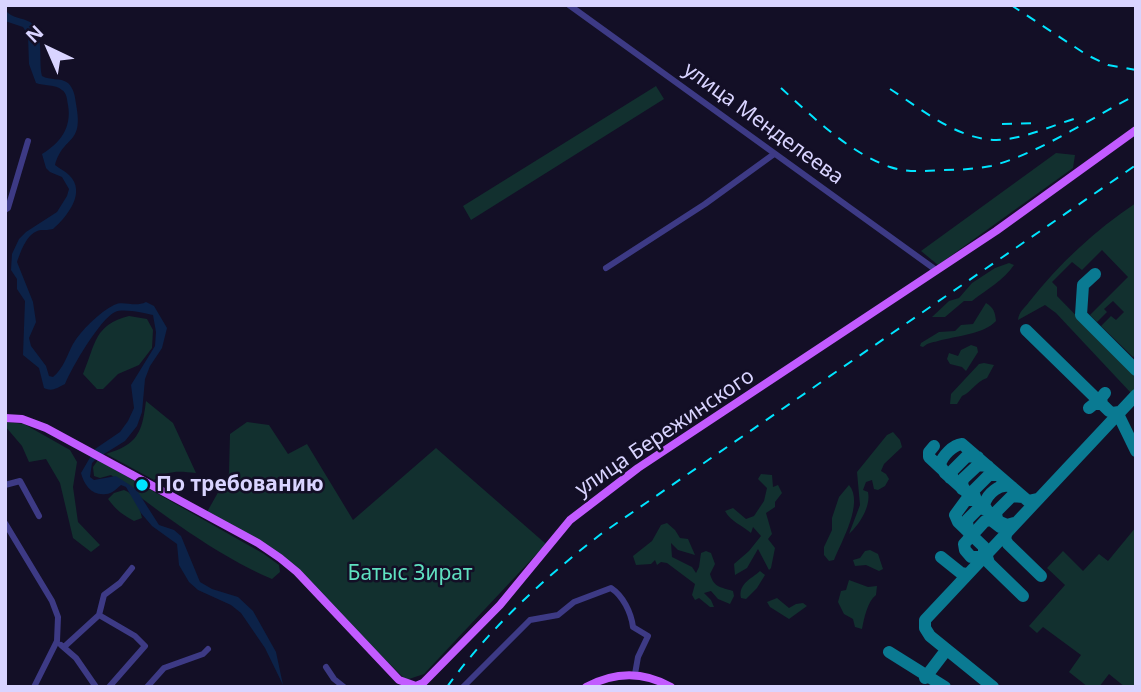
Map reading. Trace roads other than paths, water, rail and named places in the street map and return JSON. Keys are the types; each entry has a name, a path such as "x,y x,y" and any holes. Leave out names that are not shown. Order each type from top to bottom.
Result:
{"main road":[{"name":"улица Бережинского","path":"5,418 22,419 46,428 258,543 296,572 399,680 416,686 423,683 500,605 570,520 588,504 1043,199 1085,165 1136,130"},
{"path":"586,687 613,676 635,674 671,687"}],"street":[{"name":"улица Менделеева","path":"569,5 936,270"},
{"path":"5,210 8,208 28,141"},
{"path":"606,268 705,204 774,155"},
{"path":"5,485 20,481 39,516"},
{"path":"5,523 52,601 58,617 57,641 34,687"},
{"path":"5,542 15,540"},
{"path":"64,648 99,615 104,595 120,583 132,568"},
{"path":"463,687 530,620 558,615 574,601 611,588 620,596 632,617 633,627 648,636 638,657 635,674"},
{"path":"99,615 135,636 145,646 109,687"},
{"path":"57,641 76,659 96,687"},
{"path":"147,687 164,668 203,654 208,649"},
{"path":"326,667 344,687"}],"water":[{"path":"5,10 35,26 39,39 42,76 62,80 70,85 75,95 78,117 75,134 63,148 55,165 74,182 76,196 73,204 53,229 32,234 17,262 33,302 36,322 29,338 31,346 46,366 49,376 53,377 63,366 77,338 103,312 122,303 146,302 154,306 167,328 162,348 145,379 142,412 137,426 125,441 92,463 90,477 94,480 116,476 136,489 159,525 174,530 181,536 200,582 212,589 238,597 253,611 276,652 283,685 265,648 241,613 231,605 198,590 189,582 179,565 177,544 152,526 126,487 121,485 108,494 101,494 89,489 82,477 81,473 95,449 120,432 134,408 131,385 155,346 153,315 123,310 109,316 87,344 65,384 54,389 44,388 39,368 23,355 25,301 17,289 17,279 11,270 12,254 19,239 57,212 67,196 69,189 62,177 46,168 42,154 63,134 69,113 64,91 36,83 29,64 28,35 23,27 5,21"}],"railway":[{"path":"1011,5 1087,55 1108,65 1136,70"},
{"path":"781,88 845,143 890,167 916,171 973,169 1008,161 1045,145 1136,95"},
{"path":"890,89 960,132 991,140 1025,135 1080,117"},
{"path":"1002,124 1040,123"},
{"path":"447,687 518,605 601,534 1136,165"}],"place":[{"name":"По требованию","path":"142,485"}],"park label":[{"name":"Батыс Зират","path":"410,574"}]}
